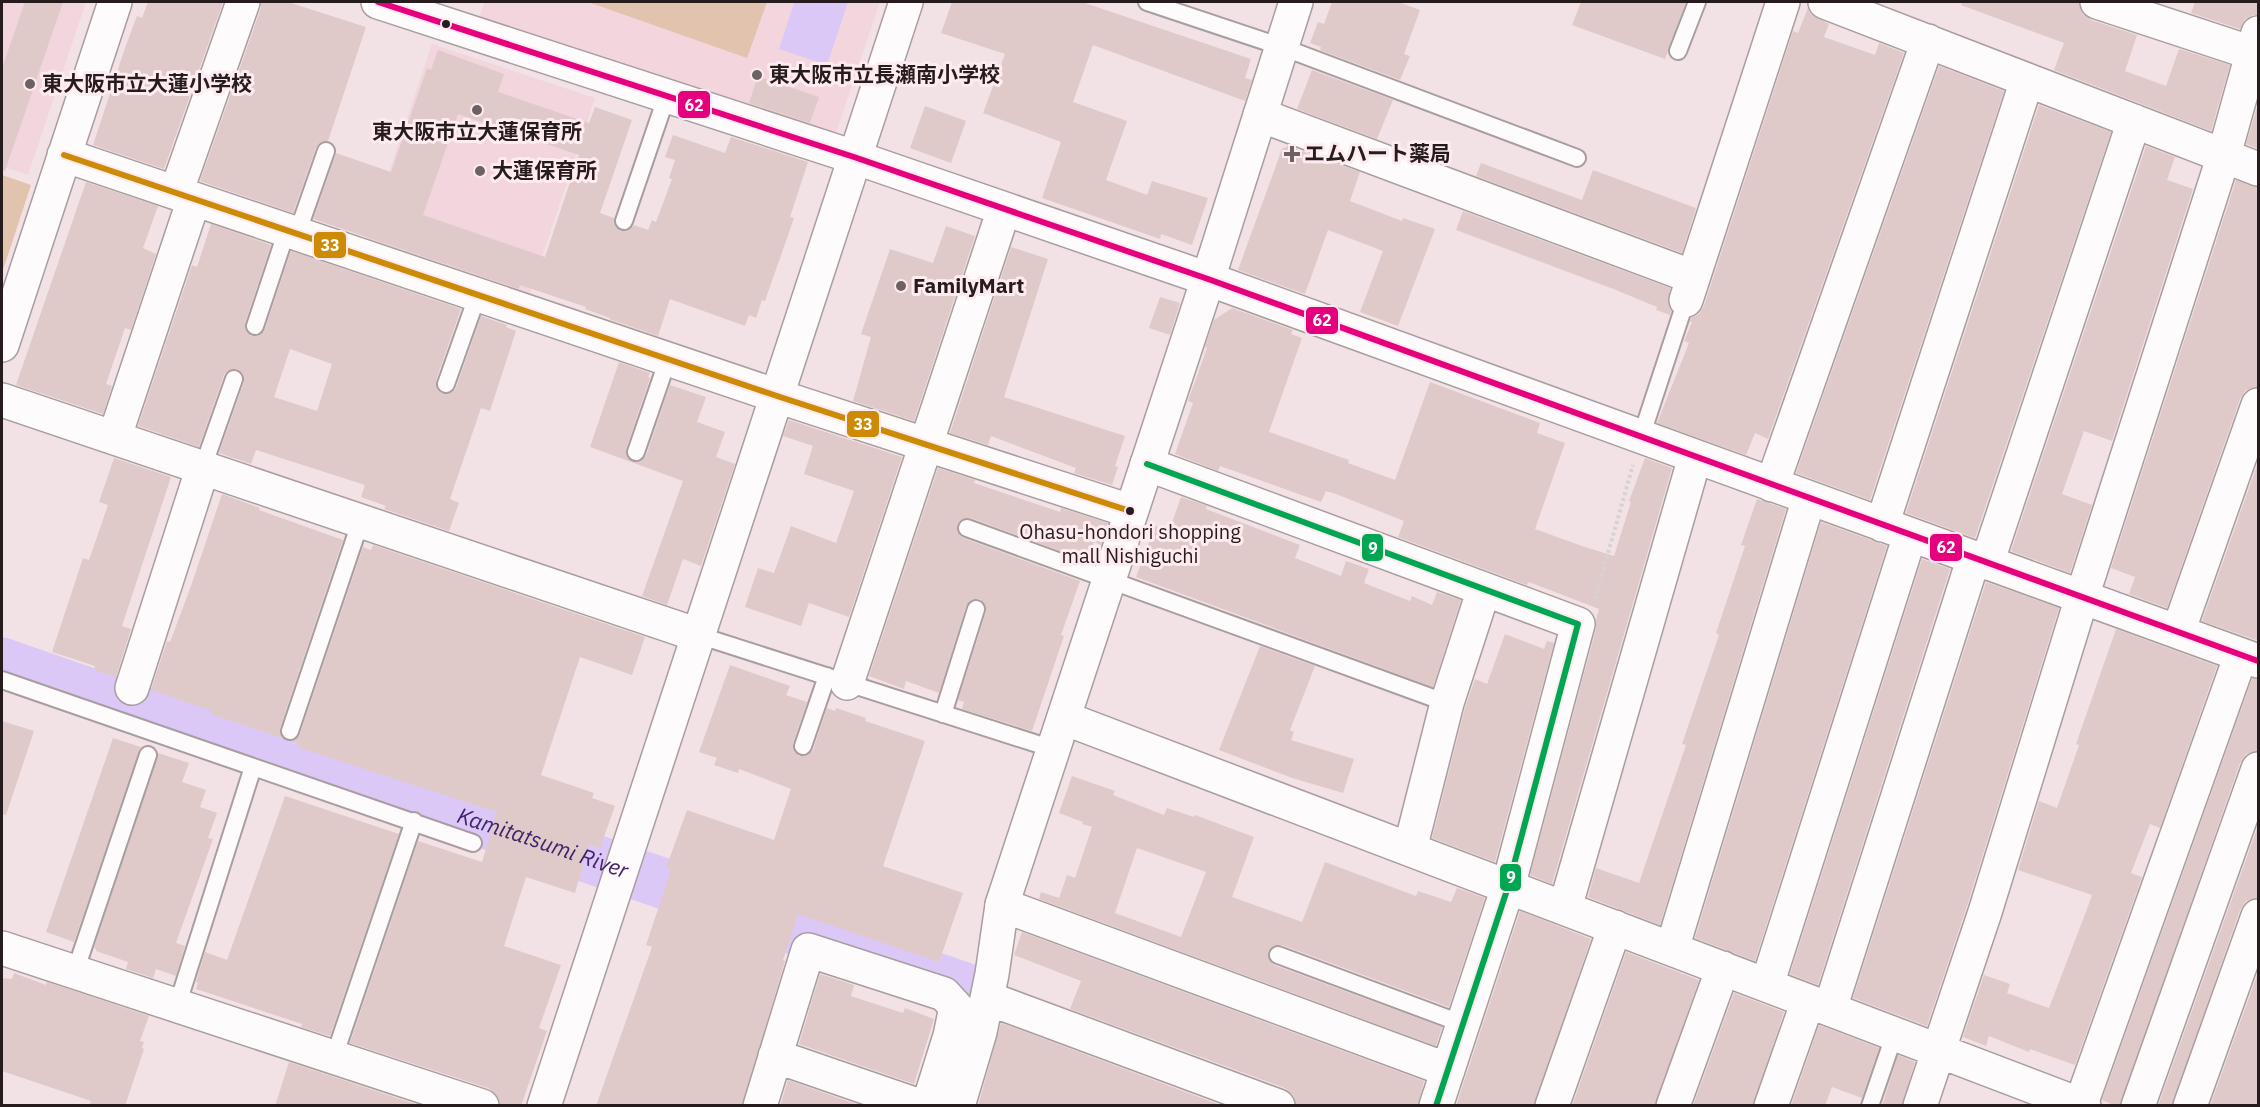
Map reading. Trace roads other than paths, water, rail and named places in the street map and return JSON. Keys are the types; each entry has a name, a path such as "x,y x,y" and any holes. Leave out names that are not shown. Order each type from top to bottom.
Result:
{"street":[{"path":"2,345 115,2"},
{"path":"115,436 243,2"},
{"path":"378,2 854,157 1208,279 2250,658 2082,1105 1064,718"},
{"path":"544,1106 906,2"},
{"path":"958,1106 980,1032 1002,905 1208,279 1296,2"},
{"path":"1260,115 1690,288 1783,2"},
{"path":"1825,2 2259,169"},
{"path":"1920,1106 1985,912 2082,597 2224,155 2255,43 2097,2"},
{"path":"1772,484 1928,41"},
{"path":"1767,985 2027,80"},
{"path":"1771,1106 1819,1005 1980,560 2134,121"},
{"path":"64,155 777,396 1130,511"},
{"path":"837,680 926,444 1004,209"},
{"path":"2,400 115,436 698,635"},
{"path":"2178,632 2259,405"},
{"path":"1565,908 1695,457"},
{"path":"1146,464 1578,624 1508,887 1436,1106"},
{"path":"132,688 203,467"},
{"path":"1672,949 1809,498"},
{"path":"1410,849 1447,703 1484,589"},
{"path":"2138,1106 2259,769"},
{"path":"1002,905 1448,1070"},
{"path":"2190,1106 2259,916"},
{"path":"1552,1106 1615,927"},
{"path":"2,948 482,1106"},
{"path":"760,1106 808,950 944,994 956,1007 950,1036 928,1106"},
{"path":"1673,1106 1723,968"},
{"path":"987,998 1278,1106"},
{"path":"775,1056 920,1106"}],"lane":[{"path":"1147,2 1282,47 1577,158"},
{"path":"1678,51 1697,2"},
{"path":"624,221 667,96"},
{"path":"255,326 326,151"},
{"path":"1641,437 1690,288"},
{"path":"447,384 478,294"},
{"path":"636,452 668,359"},
{"path":"203,467 234,379"},
{"path":"290,731 361,520"},
{"path":"967,528 1107,581 1447,703"},
{"path":"943,714 976,609"},
{"path":"698,635 1053,749"},
{"path":"2,680 473,843"},
{"path":"803,746 837,680"},
{"path":"75,972 148,755"},
{"path":"177,1006 253,767"},
{"path":"334,1057 414,821"},
{"path":"1278,955 1463,1024"},
{"path":"1870,1106 1895,1033"}],"waterway":[{"name":"Kamitatsumi River","path":"2,663 212,736 529,837 965,988 973,1001 955,1062"}],"place":[{"name":"東大阪市立長瀬南小学校","path":"757,75"},
{"name":"東大阪市立大蓮小学校","path":"30,84"},
{"name":"東大阪市立大蓮保育所","path":"477,110"},
{"name":"エムハート薬局","path":"1292,154"},
{"name":"大蓮保育所","path":"480,171"},
{"name":"FamilyMart","path":"901,286"},
{"name":"Ohasu-hondori shopping mall Nishiguchi","path":"1130,511"}]}
